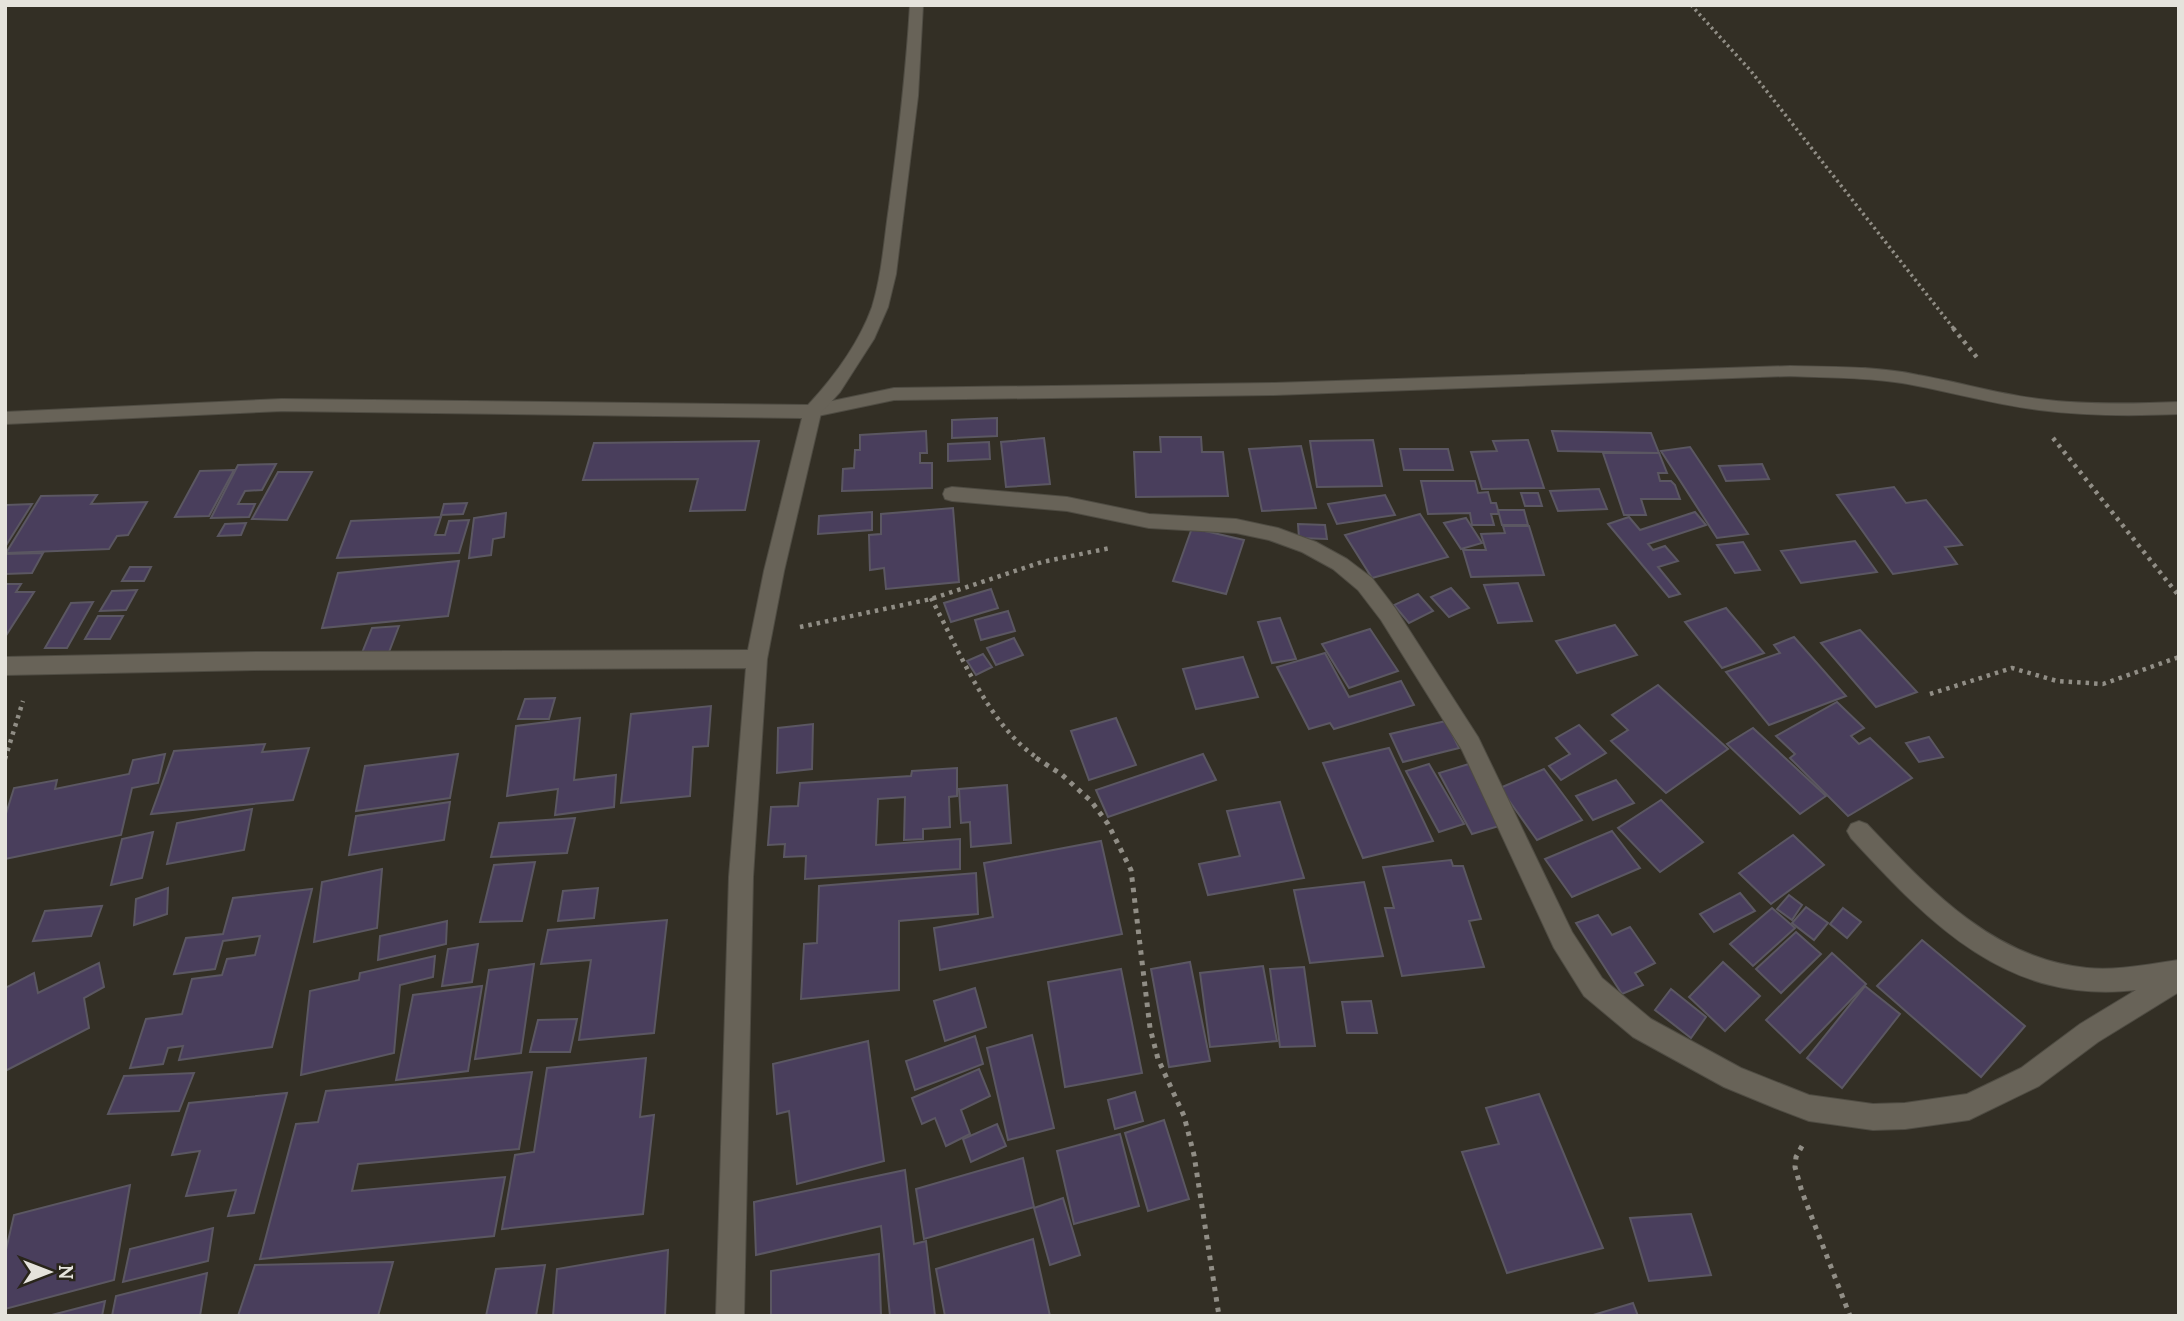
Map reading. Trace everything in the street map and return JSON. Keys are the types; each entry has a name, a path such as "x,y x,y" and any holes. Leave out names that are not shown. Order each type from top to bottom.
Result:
{"street":[{"path":"730,1316 741,877 757,659 783,530 813,411 834,388 851,363 868,335 883,296 911,96 917,5"},
{"path":"5,418 282,405 478,406 781,413 813,411"},
{"path":"952,494 1068,504 1149,521 1236,526 1309,547 1340,564 1364,584 1388,614 1470,744 1563,940 1592,987 1642,1028 1733,1078 1775,1095 1809,1108 1873,1117 1905,1116 1969,1107 2030,1077 2089,1033 2179,978"},
{"path":"5,666 255,661 757,659"},
{"path":"1859,831 1945,916 1995,954 2041,972 2087,980 2128,979 2179,972"}],"lane":[{"path":"813,411 894,394 1274,389 1790,371 1862,373 1907,379 2020,403 2134,410 2179,408"}],"path":[{"path":"1691,5 1721,35 1768,92 1985,368 2064,450 2179,596"},
{"path":"762,635 931,598 1073,555 1121,547"},
{"path":"931,598 990,707 1023,749 1061,774 1091,801 1108,824 1131,870 1150,1028 1158,1059 1184,1116 1194,1154 1219,1316"},
{"path":"1930,694 2012,668 2073,684 2103,684 2179,657"},
{"path":"5,759 33,666"},
{"path":"1814,1140 1801,1147 1795,1167 1850,1316"}],"building":[{"path":"997,418 997,436 952,438 952,420"},
{"path":"926,431 927,453 920,453 920,463 932,463 932,488 842,491 843,469 854,468 855,450 860,450 860,435"},
{"path":"1552,431 1651,433 1659,453 1558,451"},
{"path":"1160,437 1201,437 1202,452 1223,452 1228,496 1136,497 1134,452 1161,452"},
{"path":"1044,438 1050,484 1006,487 1001,442"},
{"path":"1373,440 1382,486 1317,487 1310,441"},
{"path":"1528,440 1544,488 1482,489 1471,452 1497,451 1493,441"},
{"path":"759,441 745,510 690,511 698,479 583,480 594,443"},
{"path":"989,442 990,459 948,461 948,444"},
{"path":"1301,446 1316,508 1262,511 1249,449"},
{"path":"1690,447 1748,534 1717,538 1661,451"},
{"path":"1400,449 1448,449 1453,470 1404,470"},
{"path":"1603,453 1659,453 1667,473 1658,473 1660,481 1671,481 1680,499 1641,499 1646,515 1624,515"},
{"path":"276,464 262,490 245,491 238,504 255,504 249,517 211,518 238,465"},
{"path":"1762,464 1769,479 1726,481 1719,466"},
{"path":"234,470 209,516 175,517 200,471"},
{"path":"278,472 312,472 287,520 252,519"},
{"path":"1421,481 1475,481 1478,493 1488,492 1491,503 1496,503 1499,514 1491,514 1494,525 1472,525 1470,513 1428,514"},
{"path":"1894,487 1906,503 1926,500 1962,545 1945,547 1957,564 1893,574 1837,495"},
{"path":"1599,489 1607,509 1558,511 1550,491"},
{"path":"1521,493 1538,493 1542,506 1525,506"},
{"path":"97,495 91,504 147,502 128,535 117,536 109,549 6,553 41,496"},
{"path":"1385,495 1395,515 1337,524 1328,504"},
{"path":"467,503 463,514 441,515 444,504"},
{"path":"32,504 5,547 5,508 7,505"},
{"path":"953,508 959,582 886,589 884,568 870,570 869,535 881,534 881,514"},
{"path":"1498,510 1524,510 1528,525 1502,525"},
{"path":"872,512 872,530 818,534 819,516"},
{"path":"1695,512 1706,525 1648,544 1653,550 1665,546 1678,561 1658,567 1680,594 1669,597 1608,524 1629,517 1640,530"},
{"path":"506,513 504,537 493,539 491,555 469,558 474,518"},
{"path":"1420,514 1448,557 1372,578 1345,535"},
{"path":"441,517 435,535 445,535 449,521 469,520 459,553 337,558 351,521"},
{"path":"1466,518 1482,543 1461,549 1444,523"},
{"path":"246,523 241,535 218,536 225,524"},
{"path":"1298,524 1325,525 1327,539 1299,538"},
{"path":"1503,526 1529,526 1544,575 1471,577 1463,550 1486,550 1481,534 1505,533"},
{"path":"1192,528 1244,540 1226,594 1173,581"},
{"path":"1855,541 1877,572 1801,583 1781,551"},
{"path":"1743,542 1760,570 1735,573 1717,545"},
{"path":"43,553 32,573 5,574 5,554"},
{"path":"459,561 448,616 322,628 338,573"},
{"path":"130,567 151,567 144,581 122,581"},
{"path":"1518,583 1532,621 1498,623 1484,585"},
{"path":"5,584 21,584 16,592 34,592 5,637"},
{"path":"1451,588 1469,608 1449,617 1431,597"},
{"path":"991,589 998,608 951,622 944,603"},
{"path":"137,590 126,610 100,611 112,591"},
{"path":"1418,594 1433,611 1409,623 1394,605"},
{"path":"93,602 67,648 45,648 71,603"},
{"path":"1726,608 1764,653 1722,668 1685,622"},
{"path":"1008,611 1015,631 981,640 975,620"},
{"path":"98,616 123,616 110,639 85,639"},
{"path":"1280,618 1296,659 1272,663 1258,622"},
{"path":"1615,625 1637,655 1577,673 1556,641"},
{"path":"399,626 389,652 362,653 372,628"},
{"path":"1370,629 1398,671 1349,688 1322,644"},
{"path":"1860,630 1917,692 1876,707 1821,643"},
{"path":"1794,637 1846,696 1769,725 1726,672 1780,653 1774,645"},
{"path":"1014,638 1023,655 996,665 987,648"},
{"path":"1325,653 1349,697 1401,681 1414,705 1334,729 1330,723 1309,729 1277,667"},
{"path":"983,654 992,667 976,675 967,661"},
{"path":"1243,657 1258,697 1196,709 1183,669"},
{"path":"1658,685 1728,749 1666,793 1611,741 1628,730 1612,715"},
{"path":"555,698 549,719 518,719 525,699"},
{"path":"1837,702 1864,728 1851,736 1859,744 1870,738 1912,778 1848,816 1790,758 1795,754 1776,736"},
{"path":"711,706 708,746 693,747 690,796 621,803 631,714"},
{"path":"580,718 574,780 616,775 614,807 555,815 558,789 507,796 516,726"},
{"path":"1116,718 1136,765 1089,780 1071,731"},
{"path":"1446,721 1459,748 1403,762 1390,734"},
{"path":"813,724 812,769 777,773 778,728"},
{"path":"1579,725 1606,753 1561,780 1549,766 1570,754 1556,738"},
{"path":"1753,728 1826,796 1800,814 1727,744"},
{"path":"1929,737 1943,757 1919,762 1906,743"},
{"path":"265,744 262,752 309,748 293,800 151,814 174,751"},
{"path":"1389,748 1433,841 1363,858 1323,763"},
{"path":"165,754 158,783 132,788 121,835 5,859 5,817 14,788 57,780 55,789 129,774 133,760"},
{"path":"458,754 450,798 356,811 365,766"},
{"path":"1203,754 1216,780 1108,817 1096,790"},
{"path":"1472,763 1506,824 1472,834 1439,773"},
{"path":"1429,764 1464,824 1439,832 1406,771"},
{"path":"957,768 957,796 949,797 950,827 923,829 923,839 904,840 905,797 878,799 876,845 960,839 960,869 805,879 806,856 784,857 785,844 768,845 771,807 798,806 800,783 911,776 912,771"},
{"path":"1544,769 1582,820 1537,840 1500,788"},
{"path":"1616,780 1634,803 1593,820 1576,796"},
{"path":"1007,785 1011,843 971,847 970,822 961,823 959,789"},
{"path":"1661,800 1703,842 1660,872 1618,828"},
{"path":"450,802 444,840 349,855 356,816"},
{"path":"1280,802 1304,878 1208,895 1199,864 1240,856 1227,811"},
{"path":"252,809 244,850 167,864 177,823"},
{"path":"575,818 567,853 491,857 499,823"},
{"path":"1612,831 1640,868 1572,897 1545,859"},
{"path":"153,832 142,878 111,885 122,839"},
{"path":"1793,835 1824,865 1771,904 1739,873"},
{"path":"1101,841 1122,934 940,970 934,928 993,917 984,863"},
{"path":"1451,860 1453,866 1463,866 1481,919 1469,921 1484,967 1402,976 1385,908 1394,908 1383,867"},
{"path":"535,862 522,921 480,922 494,865"},
{"path":"382,869 377,928 314,942 322,882"},
{"path":"976,873 978,914 899,921 899,990 801,999 804,944 817,943 819,886"},
{"path":"1364,882 1383,956 1310,963 1294,890"},
{"path":"168,888 167,914 134,925 136,899"},
{"path":"598,888 594,918 558,921 563,891"},
{"path":"312,889 272,1047 179,1060 183,1046 168,1048 163,1064 130,1068 146,1019 182,1014 192,979 222,975 227,959 255,955 260,936 223,941 215,969 174,974 186,938 223,934 233,898"},
{"path":"1740,893 1755,911 1714,932 1700,914"},
{"path":"1789,895 1802,905 1792,920 1777,909"},
{"path":"102,906 91,936 33,941 45,911"},
{"path":"1806,907 1828,923 1814,940 1792,923"},
{"path":"1772,908 1795,928 1753,966 1730,944"},
{"path":"1843,908 1861,922 1847,938 1830,924"},
{"path":"1598,915 1612,935 1630,927 1655,963 1635,973 1643,985 1622,994 1576,923"},
{"path":"667,920 654,1033 579,1040 591,960 541,964 548,930"},
{"path":"447,921 446,944 378,960 380,936"},
{"path":"1796,932 1821,954 1781,993 1756,969"},
{"path":"1922,940 2025,1026 1981,1077 1877,986"},
{"path":"478,944 472,982 442,986 448,949"},
{"path":"1832,953 1866,984 1800,1053 1766,1020"},
{"path":"435,956 433,977 400,985 394,1053 301,1075 310,991 359,980 360,973"},
{"path":"1190,962 1210,1061 1169,1067 1151,969"},
{"path":"1723,962 1760,996 1725,1031 1689,997"},
{"path":"99,963 104,987 84,998 89,1028 5,1071 5,988 34,973 38,993"},
{"path":"534,964 521,1053 475,1059 489,970"},
{"path":"1263,966 1277,1041 1210,1047 1200,973"},
{"path":"1304,967 1315,1046 1280,1047 1270,969"},
{"path":"1121,969 1142,1073 1065,1087 1048,982"},
{"path":"482,986 468,1071 396,1080 413,995"},
{"path":"1865,986 1900,1014 1842,1088 1807,1058"},
{"path":"975,988 986,1027 945,1041 934,1001"},
{"path":"1671,989 1706,1017 1691,1038 1655,1010"},
{"path":"1371,1001 1377,1033 1347,1033 1342,1002"},
{"path":"577,1019 570,1052 530,1052 538,1020"},
{"path":"1032,1035 1054,1128 1008,1140 987,1048"},
{"path":"975,1036 983,1064 915,1090 906,1061"},
{"path":"868,1041 884,1161 797,1184 789,1111 777,1114 773,1064"},
{"path":"646,1058 640,1117 654,1115 643,1214 502,1229 515,1155 534,1152 547,1068"},
{"path":"979,1069 990,1096 961,1110 970,1134 946,1146 935,1118 922,1124 912,1098"},
{"path":"532,1072 519,1149 358,1164 352,1191 505,1177 494,1236 260,1259 296,1124 318,1122 326,1091"},
{"path":"194,1073 179,1111 108,1114 124,1076"},
{"path":"1135,1092 1143,1121 1115,1129 1108,1100"},
{"path":"287,1093 254,1213 228,1216 236,1190 186,1196 200,1151 172,1155 189,1103"},
{"path":"1539,1094 1603,1248 1507,1273 1462,1152 1499,1144 1486,1108"},
{"path":"1164,1120 1189,1199 1148,1211 1125,1133"},
{"path":"997,1124 1006,1146 971,1162 963,1139"},
{"path":"1120,1134 1139,1206 1074,1224 1057,1151"},
{"path":"1023,1158 1034,1207 924,1239 916,1189"},
{"path":"905,1170 914,1244 926,1241 935,1316 890,1316 881,1226 756,1255 754,1202"},
{"path":"130,1185 114,1280 5,1309 5,1254 14,1215"},
{"path":"1063,1198 1080,1255 1050,1265 1034,1208"},
{"path":"1691,1214 1711,1275 1649,1281 1630,1218"},
{"path":"213,1228 208,1261 123,1282 130,1249"},
{"path":"1033,1239 1050,1316 945,1316 936,1269"},
{"path":"668,1250 665,1316 553,1316 557,1269"},
{"path":"879,1254 881,1316 771,1316 771,1271"},
{"path":"393,1262 378,1316 238,1316 255,1265"},
{"path":"545,1265 536,1316 486,1316 496,1269"},
{"path":"207,1273 200,1316 112,1316 116,1296"},
{"path":"105,1301 102,1316 48,1316"},
{"path":"1633,1303 1638,1316 1590,1316"}]}
